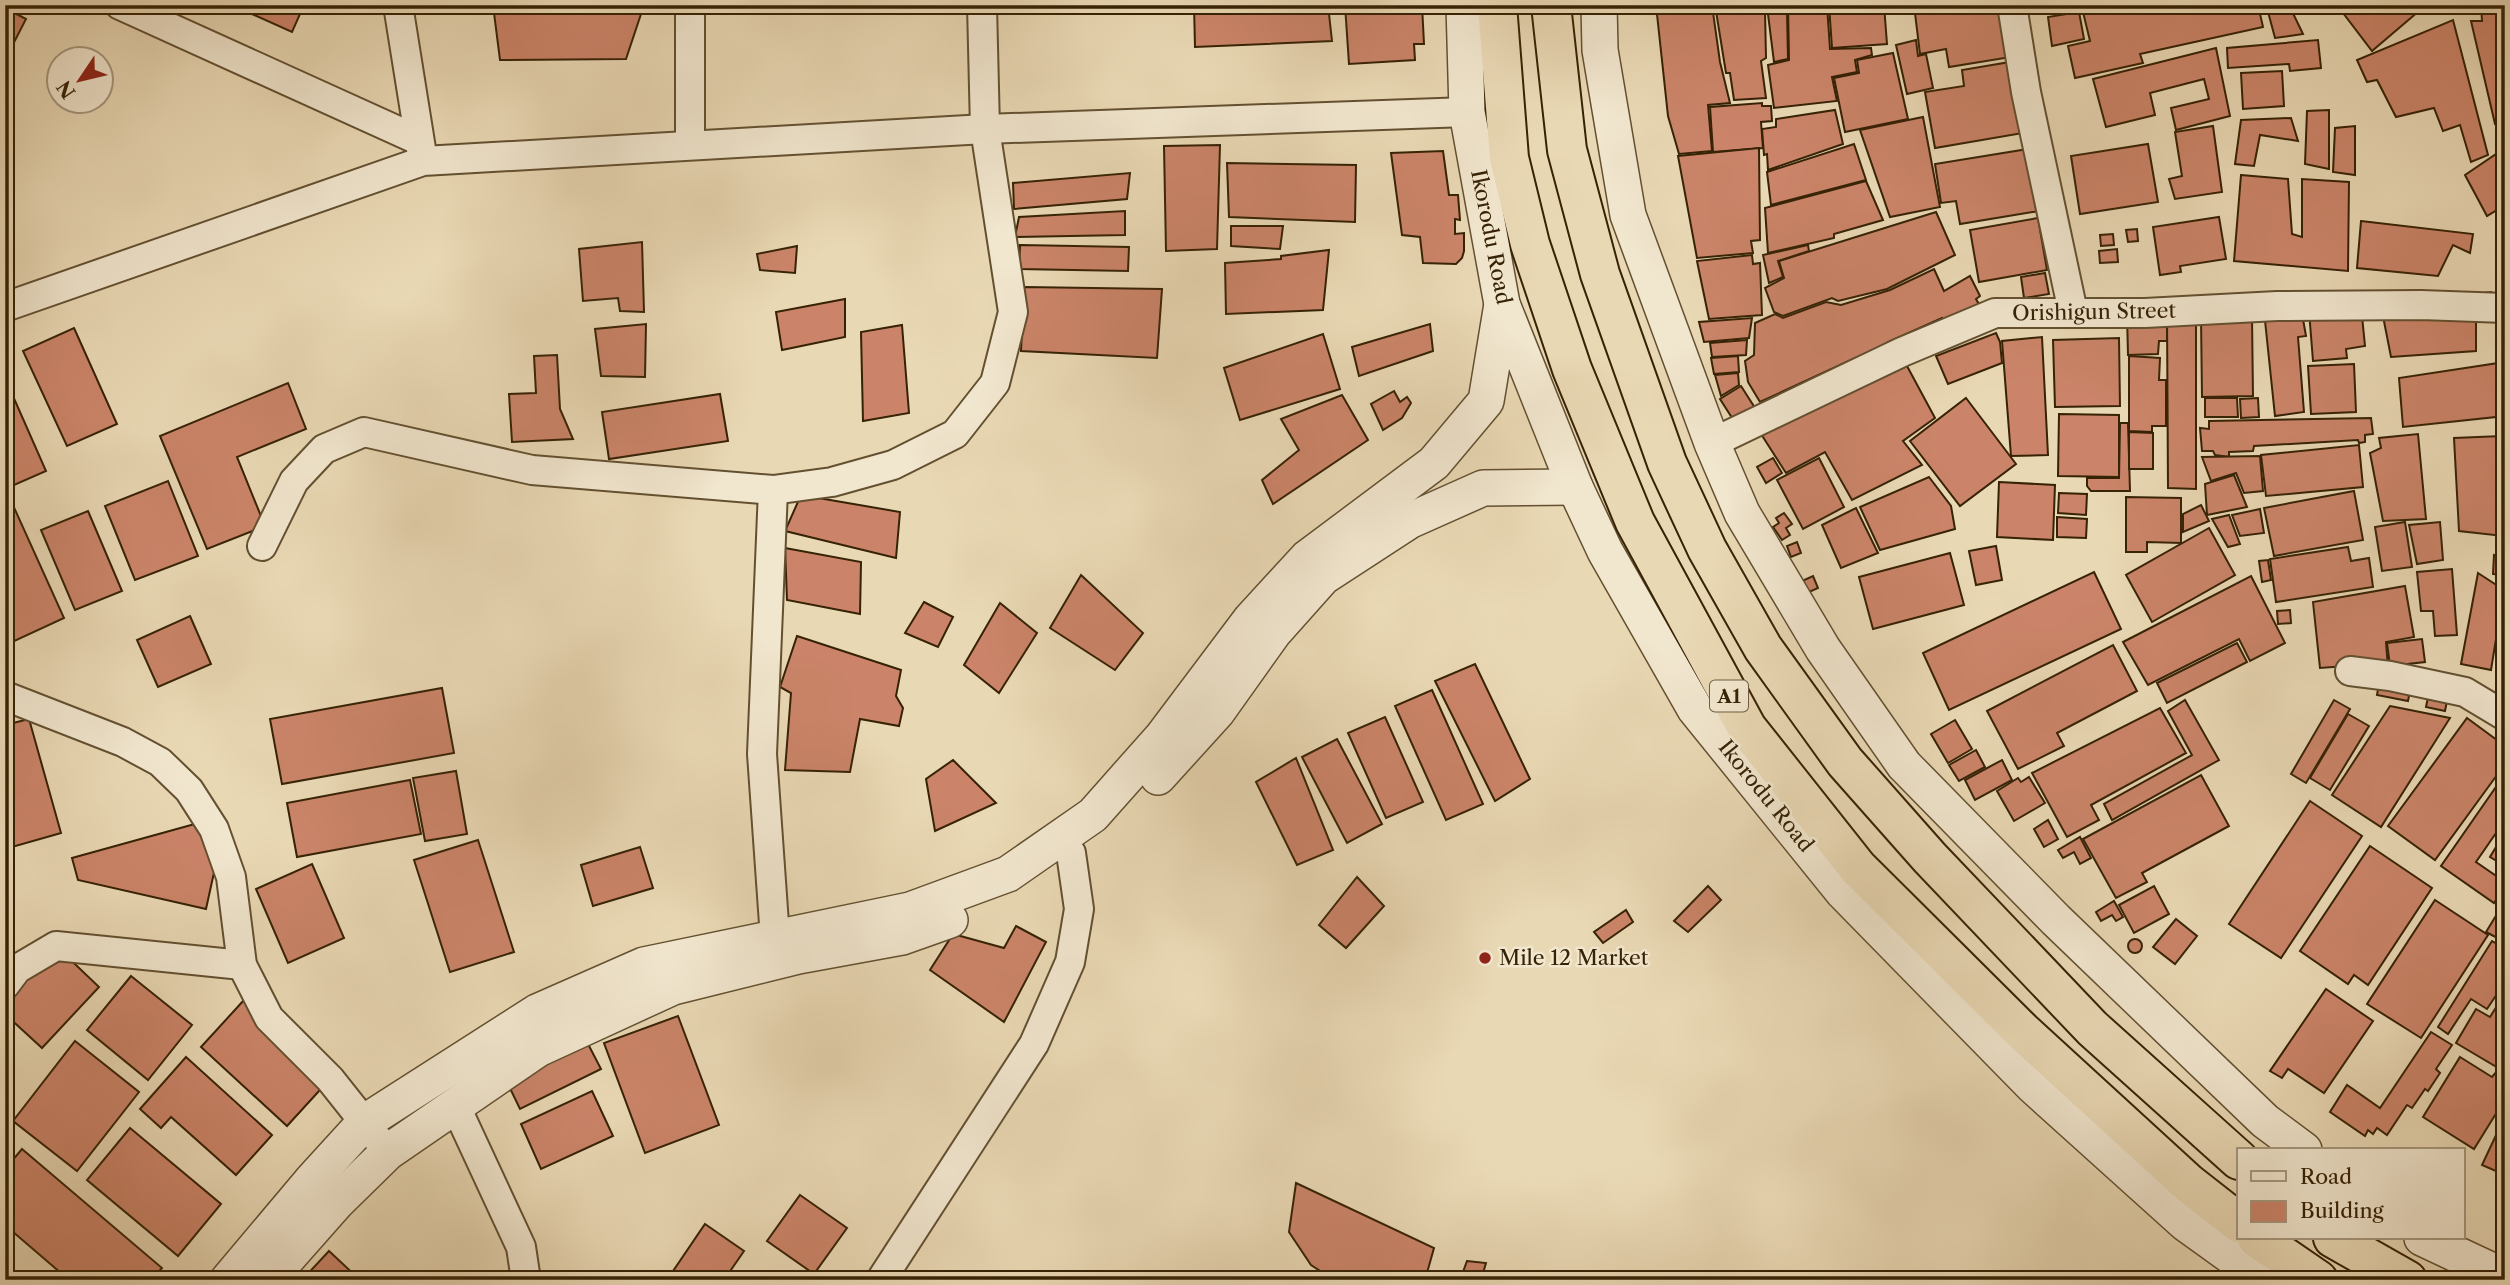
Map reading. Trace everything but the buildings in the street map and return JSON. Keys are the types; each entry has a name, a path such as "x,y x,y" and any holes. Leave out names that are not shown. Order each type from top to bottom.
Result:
{"highway":[{"name":"Ikorodu Road","path":"1497,5 1509,158 1530,244 1572,369 1635,522 1747,729 1858,869 2022,1031 2188,1183 2237,1221"},
{"name":"A1","path":"1551,5 1567,150 1601,274 1667,463 1707,549 1763,648 1845,762 1930,858 2092,1028 2237,1158"},
{"path":"2260,1240 2318,1280"},
{"path":"2337,1240 2407,1280"}],"street":[{"path":"120,5 421,151"},
{"path":"398,5 421,151"},
{"path":"690,5 690,144"},
{"path":"262,546 294,481 324,449 364,432 532,470 773,490 832,482 893,465 955,434 995,383 1013,312 985,128 982,5"},
{"name":"Ikorodu Road","path":"1464,5 1467,112 1502,304 1575,486 1605,551 1695,709 1843,892 2033,1086 2185,1223 2264,1280"},
{"path":"1599,5 1600,50 1628,215 1712,443 1742,513 1816,637 1904,765 2056,920 2205,1064 2265,1121 2301,1148"},
{"path":"2012,5 2026,92 2073,312"},
{"path":"5,307 421,151 690,144 985,128 1467,112"},
{"path":"228,1280 365,1122 537,1012 644,965 910,910 1008,874 1093,815 1163,736 1251,619 1307,558 1434,463 1486,401 1502,304"},
{"name":"Orishigun Street","path":"1712,443 1902,352 1995,313 2145,313 2290,306 2505,307"},
{"path":"268,1280 337,1202 388,1152 538,1049 673,987 798,956 902,937 1004,900 1071,853 1145,792 1217,712 1274,632 1323,577 1409,521 1483,488 1575,486"},
{"path":"773,490 762,754 775,938"},
{"path":"2350,671 2390,676 2465,692 2505,716"},
{"path":"6,698 123,743 160,762 189,790 214,829 231,877 242,964 269,1018 330,1079 388,1152"},
{"path":"881,1280 1034,1044 1070,962 1079,909 1071,853"},
{"path":"5,985 17,970 55,946 242,964"},
{"path":"456,1107 521,1247 526,1280"},
{"path":"2426,1240 2505,1277"}],"place":[{"name":"Mile 12 Market","path":"1485,958"}]}
